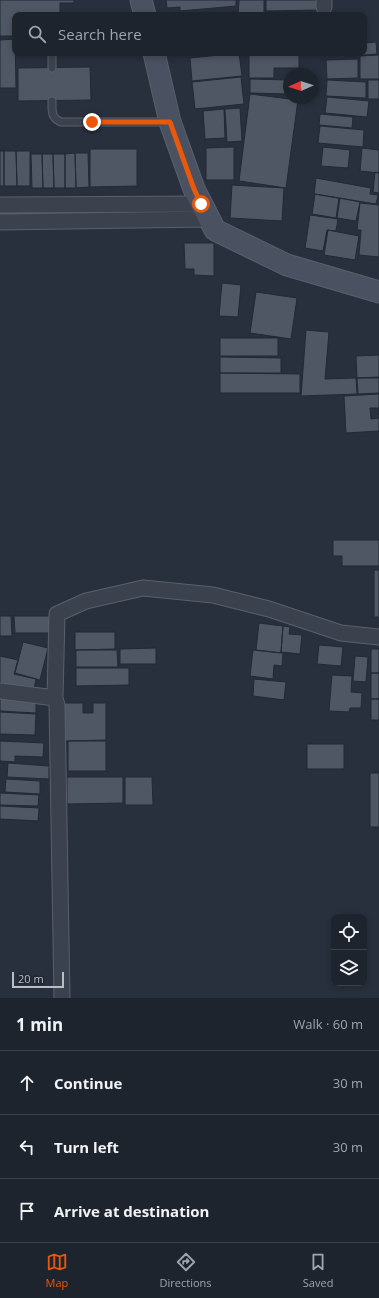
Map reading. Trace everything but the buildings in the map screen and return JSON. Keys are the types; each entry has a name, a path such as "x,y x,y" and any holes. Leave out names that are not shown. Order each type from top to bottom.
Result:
{"main road":[{"path":"141,0 144,12"},
{"path":"155,56 170,122 194,189 215,230 287,265 379,292"}],"street":[{"path":"0,205 205,211"},
{"path":"0,222 205,211"},
{"path":"62,998 57,705 55,698 57,614 86,601 143,588 213,595 269,609 341,633 379,637"},
{"path":"0,691 55,698"}],"lane":[{"path":"52,56 52,68"},
{"path":"52,101 52,115 55,120 61,122 170,122"}],"route":[{"path":"92,122 170,122 194,189 201,204"}]}
